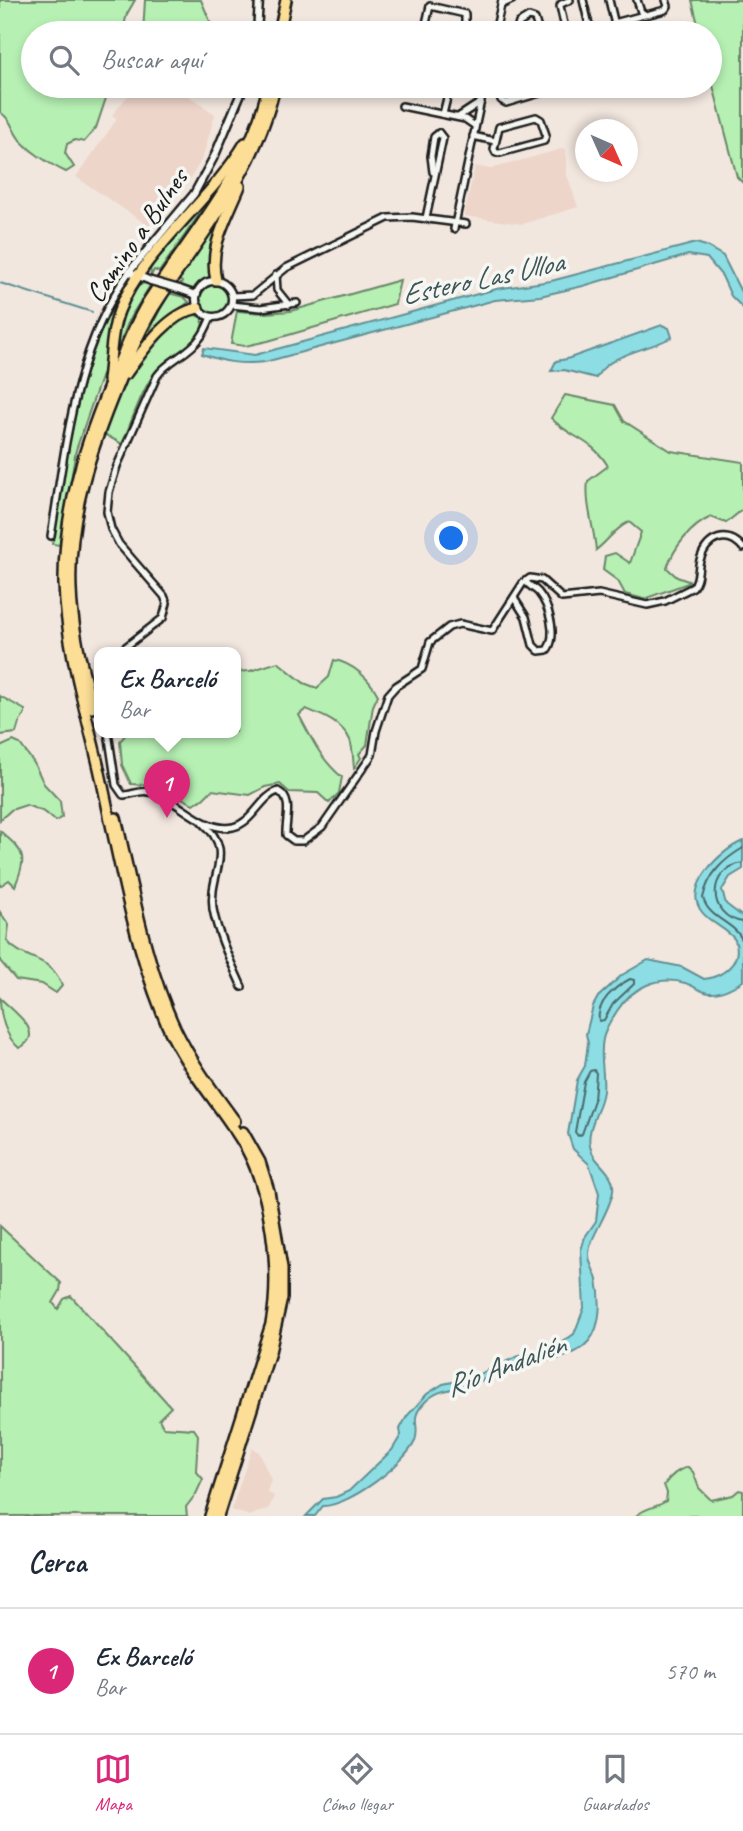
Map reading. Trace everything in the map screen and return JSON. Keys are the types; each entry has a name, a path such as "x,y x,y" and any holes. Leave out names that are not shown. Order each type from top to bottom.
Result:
{"highway":[{"path":"282,21 286,0"},
{"path":"287,21 291,0"},
{"path":"218,1515 271,1324 275,1263 265,1200 251,1159 240,1139 187,1065 168,1028 154,991 121,866 71,642 64,588 67,535 78,471 106,394 142,312 240,165 255,132 265,98"},
{"path":"216,280 216,245 265,125 272,98"},
{"path":"106,394 116,320 134,275 233,162 264,104"},
{"path":"94,717 76,635 71,578 76,517 90,457 115,390 149,315 250,160"},
{"path":"115,390 156,336 178,316 198,308"},
{"path":"99,738 127,866 160,989 187,1051 250,1142 260,1162 272,1201 282,1268 282,1298 275,1336 218,1515"}],"street":[{"path":"258,21 259,0"},
{"path":"498,21 502,2 512,0"},
{"path":"563,21 560,6 570,0"},
{"path":"583,0 589,21"},
{"path":"609,0 614,21"},
{"path":"637,0 644,15"},
{"path":"631,21 665,10 668,6 666,0"},
{"path":"427,21 430,6 464,13 467,21"},
{"name":"Camino a Bulnes","path":"51,536 82,372 102,319 199,186 215,156 239,98"},
{"path":"443,114 447,98"},
{"path":"455,226 482,98"},
{"path":"502,98 506,103 523,98"},
{"path":"458,117 481,102"},
{"path":"402,106 458,117 468,120 475,127"},
{"path":"537,117 541,119 546,135 542,143 499,154 494,149 495,141 501,126 537,117"},
{"path":"426,218 443,138 439,133 434,137 431,156 434,175"},
{"path":"473,136 495,141"},
{"path":"232,296 253,295 276,275 383,220 401,216 426,218 455,226 466,224"},
{"path":"134,275 196,295"},
{"path":"276,275 277,290 289,305"},
{"path":"216,280 227,285 232,296 231,305 221,316 211,317 198,308 196,295 203,284 216,280"},
{"path":"231,305 261,308 297,303"},
{"path":"126,647 159,622 167,607 164,596 119,544 108,522 108,492 157,376 162,368 195,343 205,331 211,317"},
{"path":"199,820 232,827 246,821 272,793 278,791 284,794 287,802 288,838 303,841 319,831 372,755 376,731 388,695 396,686 422,669 428,646 433,639 455,624 492,631 525,581 537,578 562,598 599,594 647,605 665,601 693,587 699,575 700,559 714,539 732,539 743,548"},
{"path":"514,598 526,617 533,645 539,651 547,650 551,645 551,620 541,597 525,581"},
{"path":"109,738 116,785 123,795 143,791 153,793 185,809 218,841"},
{"path":"219,826 220,851 212,900 214,913 242,987"}],"shaded area":[{"path":"126,98 192,98 215,114 203,157 191,178 149,226 76,177 117,119 112,115"},
{"path":"565,148 567,175 578,207 522,224 464,216 475,166 491,169"},
{"path":"252,1448 259,1452 271,1480 267,1492 274,1496 269,1508 250,1516 231,1510"}],"green space":[{"path":"0,0 135,0 125,21 21,21 21,98 106,98 96,128 84,142 75,140 67,144 65,153 74,167 66,172 31,151 0,112"},
{"path":"145,0 201,0 210,21 144,21"},
{"path":"692,0 743,0 743,183 737,177 716,98 722,98 722,21 697,21"},
{"path":"224,179 159,272 154,270 151,276 150,266"},
{"path":"229,203 212,275 193,289 180,287 182,282 177,279"},
{"path":"129,278 131,280 113,313 106,363 76,450 60,545 52,544 70,439 86,374 111,310"},
{"path":"400,280 395,304 268,341 245,346 231,344 237,311 291,311"},
{"path":"214,282 225,287 230,298 225,309 214,314 203,309 198,298 203,287"},
{"path":"144,283 151,284 130,318 115,355 120,314 129,296"},
{"path":"168,293 184,297 189,302 168,317 133,357 145,328 150,330"},
{"path":"194,314 202,318 199,335 152,376 122,444 102,433 127,378 157,341 182,316"},
{"path":"565,395 615,405 624,421 671,451 743,462 743,509 726,523 711,517 704,521 684,538 670,560 667,568 677,577 691,582 644,599 625,594 618,581 603,570 605,556 615,553 630,563 641,532 629,522 596,550 588,481 608,466 588,444 551,418"},
{"path":"334,660 347,664 370,683 378,695 373,706 367,745 359,754 361,758 354,768 351,743 342,729 331,720 306,709 299,715 323,756 342,777 339,793 329,803 318,793 289,792 280,784 265,787 250,795 212,790 193,804 159,786 131,784 122,765 120,741 123,738 241,738 241,672 278,662 304,683 317,688 329,677"},
{"path":"0,696 25,710 16,733 0,735"},
{"path":"13,741 20,744 34,763 44,784 60,801 62,817 56,821 42,811 26,805 11,810 0,820 0,747"},
{"path":"0,831 21,854 22,867 15,886 9,880 0,886"},
{"path":"0,912 9,925 7,941 14,948 51,968 62,986 56,993 42,984 16,980 0,961"},
{"path":"0,998 19,1015 29,1029 27,1042 19,1048 4,1025"},
{"path":"0,1226 61,1283 53,1303 58,1309 64,1299 71,1296 171,1407 159,1419 163,1427 194,1429 198,1435 196,1471 203,1479 186,1507 187,1516 0,1516"},
{"path":"688,1467 693,1472 699,1488 711,1500 743,1491 743,1516 636,1516 666,1501 664,1485 674,1474"}],"water":[{"path":"696,243 723,256 743,296 743,308 731,296 722,276 707,258 688,255 583,286 540,296 495,300 265,362 233,362 202,354 204,348 255,355 496,289 551,281"},
{"path":"662,325 669,328 672,337 620,357 596,378 564,370 551,371 556,361"},
{"name":"Río Andalién","path":"743,841 743,869 730,877 722,890 726,904 743,917 743,981 727,990 713,993 675,981 647,985 630,995 623,1003 604,1035 603,1091 589,1139 595,1158 611,1178 613,1191 590,1249 589,1258 597,1280 600,1303 593,1335 581,1349 561,1358 506,1368 468,1386 435,1395 425,1402 417,1413 415,1441 400,1461 361,1491 347,1499 323,1506 315,1516 306,1516 323,1499 349,1491 392,1450 401,1435 400,1429 407,1416 427,1394 443,1384 472,1378 516,1357 558,1345 574,1334 584,1308 581,1250 585,1237 596,1221 599,1193 589,1164 573,1149 568,1134 577,1080 585,1066 588,1043 586,1034 593,1006 598,997 622,975 648,960 682,967 704,979 718,975 730,967 736,955 735,940 702,912 697,902 697,892 700,881 715,861"}],"waterway":[{"path":"0,283 92,312"}],"place":[{"name":"Ex Barceló","path":"167,818"}],"water label":[{"name":"Estero Las Ulloa","path":"482,278"}]}
